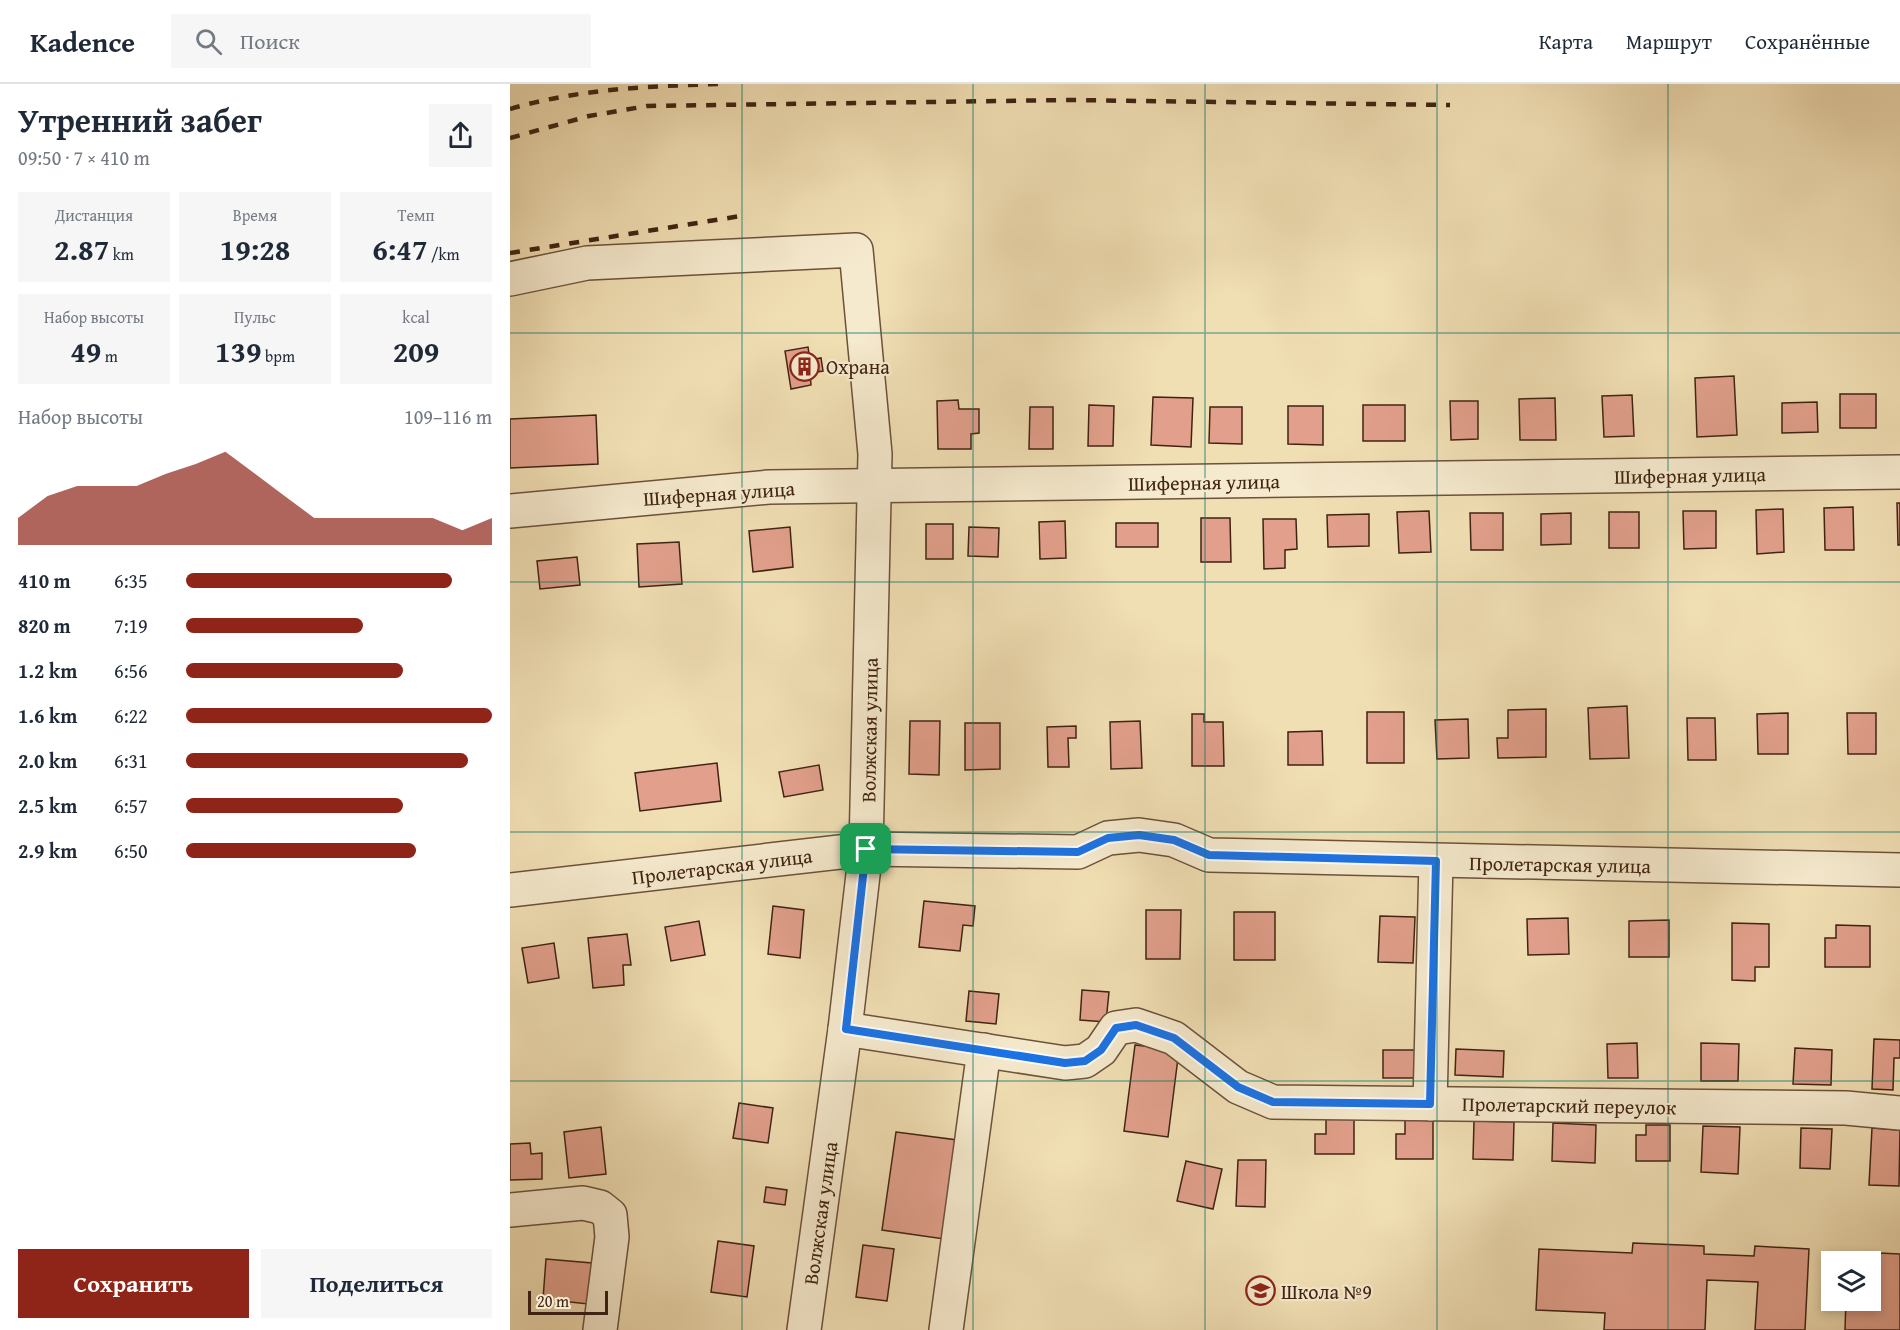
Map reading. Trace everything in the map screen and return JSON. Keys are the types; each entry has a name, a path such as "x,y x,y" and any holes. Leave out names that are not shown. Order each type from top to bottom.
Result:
{"street":[{"name":"Волжская улица","path":"510,279 586,263 856,250 875,454 866,849 846,1029 804,1330"},
{"name":"Шиферная улица","path":"510,511 769,487 1900,472"},
{"name":"Пролетарская улица","path":"510,890 866,849 1078,852 1108,838 1139,835 1174,840 1209,855 1900,870"},
{"path":"1430,1104 1436,861"},
{"name":"Пролетарский переулок","path":"846,1029 1065,1063 1085,1061 1101,1050 1116,1028 1136,1025 1174,1038 1238,1087 1273,1102 1845,1107 1900,1113"},
{"path":"946,1330 984,1050"},
{"path":"510,1210 583,1203 600,1207 610,1215 612,1237 600,1330"}],"building":[{"name":"Охрана","path":"808,347 810,360 821,358 823,371 810,373 811,385 791,389 785,351"},
{"path":"1734,376 1737,435 1697,437 1695,378"},
{"path":"1840,394 1876,394 1876,428 1840,428"},
{"path":"1632,395 1634,436 1604,437 1602,396"},
{"path":"1153,397 1193,398 1191,447 1151,445"},
{"path":"1555,398 1556,440 1520,440 1519,399"},
{"path":"958,400 959,409 979,409 979,433 971,434 971,449 938,449 937,401"},
{"path":"1450,401 1478,401 1478,439 1451,440"},
{"path":"1817,402 1818,432 1782,433 1782,403"},
{"path":"1089,405 1114,406 1113,446 1088,446"},
{"path":"1363,405 1405,405 1405,441 1363,441"},
{"path":"1288,406 1323,406 1323,445 1288,444"},
{"path":"1030,407 1053,407 1053,449 1029,449"},
{"path":"1210,407 1242,407 1242,444 1209,443"},
{"path":"596,415 598,464 510,468 510,419"},
{"path":"1897,503 1900,503 1900,545 1898,545"},
{"path":"1853,507 1854,550 1825,550 1824,508"},
{"path":"1783,509 1784,552 1757,554 1756,510"},
{"path":"1429,511 1431,552 1399,553 1397,512"},
{"path":"1683,511 1716,511 1716,548 1684,549"},
{"path":"1609,512 1639,512 1639,548 1609,548"},
{"path":"1470,513 1503,513 1503,550 1471,550"},
{"path":"1571,513 1571,544 1541,545 1541,514"},
{"path":"1369,514 1369,546 1328,547 1327,515"},
{"path":"1201,518 1230,518 1231,562 1201,562"},
{"path":"1263,519 1296,519 1297,549 1285,550 1285,568 1264,569"},
{"path":"1065,521 1066,558 1040,559 1039,522"},
{"path":"1116,523 1158,523 1158,547 1116,547"},
{"path":"926,524 953,524 953,559 926,559"},
{"path":"790,527 793,567 753,572 749,531"},
{"path":"969,527 999,528 998,557 968,556"},
{"path":"679,542 682,584 639,587 637,544"},
{"path":"577,557 580,585 540,589 537,561"},
{"path":"1627,706 1629,758 1590,759 1588,708"},
{"path":"1546,709 1546,757 1498,758 1497,738 1508,738 1508,710"},
{"path":"1367,712 1404,712 1404,763 1367,763"},
{"path":"1788,713 1788,754 1758,754 1757,714"},
{"path":"1847,713 1876,713 1876,754 1848,754"},
{"path":"1192,714 1204,714 1204,722 1223,722 1224,766 1192,766"},
{"path":"1687,718 1715,718 1716,760 1688,760"},
{"path":"1468,719 1469,758 1437,759 1435,720"},
{"path":"910,721 940,721 939,775 909,774"},
{"path":"1140,721 1142,768 1111,769 1110,722"},
{"path":"965,723 1000,723 1000,769 965,770"},
{"path":"1076,726 1076,738 1068,738 1069,767 1048,767 1047,727"},
{"path":"1322,731 1323,765 1288,765 1288,732"},
{"path":"717,763 721,801 640,811 635,773"},
{"path":"819,765 823,790 784,797 779,772"},
{"path":"924,901 975,906 973,926 963,925 960,951 919,947"},
{"path":"773,906 804,910 800,958 768,954"},
{"path":"1146,910 1181,910 1180,959 1146,959"},
{"path":"1234,912 1275,912 1275,960 1234,960"},
{"path":"1380,916 1415,917 1413,963 1378,962"},
{"path":"1568,918 1569,954 1528,955 1527,919"},
{"path":"1669,920 1669,957 1629,957 1629,921"},
{"path":"699,921 705,955 671,961 665,927"},
{"path":"1732,923 1769,924 1769,967 1755,967 1755,981 1732,980"},
{"path":"1836,925 1870,926 1870,967 1825,967 1825,938 1836,938"},
{"path":"627,934 631,965 623,965 624,985 593,988 588,938"},
{"path":"554,943 559,978 528,983 522,948"},
{"path":"1082,990 1109,992 1106,1022 1080,1020"},
{"path":"969,991 999,994 996,1024 966,1021"},
{"path":"1874,1039 1900,1040 1900,1058 1894,1058 1893,1090 1872,1089"},
{"path":"1637,1043 1638,1078 1608,1078 1607,1044"},
{"path":"1701,1043 1739,1044 1738,1081 1701,1081"},
{"path":"1135,1045 1179,1050 1168,1137 1124,1131"},
{"path":"1795,1048 1832,1050 1831,1085 1793,1084"},
{"path":"1456,1049 1504,1051 1503,1077 1455,1075"},
{"path":"1383,1050 1416,1050 1416,1078 1383,1078"},
{"path":"739,1103 773,1108 768,1143 733,1138"},
{"path":"1326,1118 1354,1118 1354,1154 1315,1154 1315,1134 1326,1134"},
{"path":"1405,1120 1433,1120 1433,1159 1396,1159 1396,1134 1405,1134"},
{"path":"1474,1121 1514,1122 1513,1160 1473,1159"},
{"path":"1553,1123 1596,1125 1595,1163 1552,1161"},
{"path":"1646,1125 1670,1125 1670,1161 1636,1161 1636,1135 1646,1135"},
{"path":"1703,1126 1740,1127 1738,1174 1701,1172"},
{"path":"601,1127 606,1174 569,1178 564,1132"},
{"path":"1801,1128 1832,1129 1830,1169 1800,1168"},
{"path":"1872,1128 1900,1130 1899,1186 1869,1185"},
{"path":"896,1132 965,1141 951,1240 882,1230"},
{"path":"530,1143 531,1154 542,1153 542,1179 510,1180 510,1144"},
{"path":"1238,1160 1266,1160 1265,1207 1236,1206"},
{"path":"1186,1161 1222,1169 1213,1209 1177,1201"},
{"path":"766,1187 787,1190 785,1205 764,1202"},
{"path":"718,1241 754,1246 747,1297 711,1292"},
{"path":"1633,1243 1704,1246 1704,1254 1754,1256 1755,1246 1809,1249 1805,1330 1755,1330 1758,1282 1707,1280 1705,1330 1604,1330 1605,1313 1536,1310 1539,1249 1632,1253"},
{"path":"863,1245 894,1249 887,1301 856,1297"},
{"path":"1881,1253 1900,1254 1900,1330 1845,1330 1846,1311 1881,1311"},
{"path":"546,1259 592,1263 588,1304 543,1299"}],"railway":[{"path":"510,109 588,93 719,84"},
{"path":"510,138 589,116 647,106 1068,100 1450,105"},
{"path":"510,253 747,215"}],"place":[{"name":"Охрана","path":"805,366"},
{"name":"Школа №9","path":"1260,1291"}],"route":[{"path":"1139,835 1174,840 1209,855 1436,861 1430,1104 1273,1102 1238,1087 1174,1038 1136,1025 1116,1028 1101,1050 1085,1061 1065,1063 846,1029 866,849 1078,852 1108,838 1139,835"}]}
